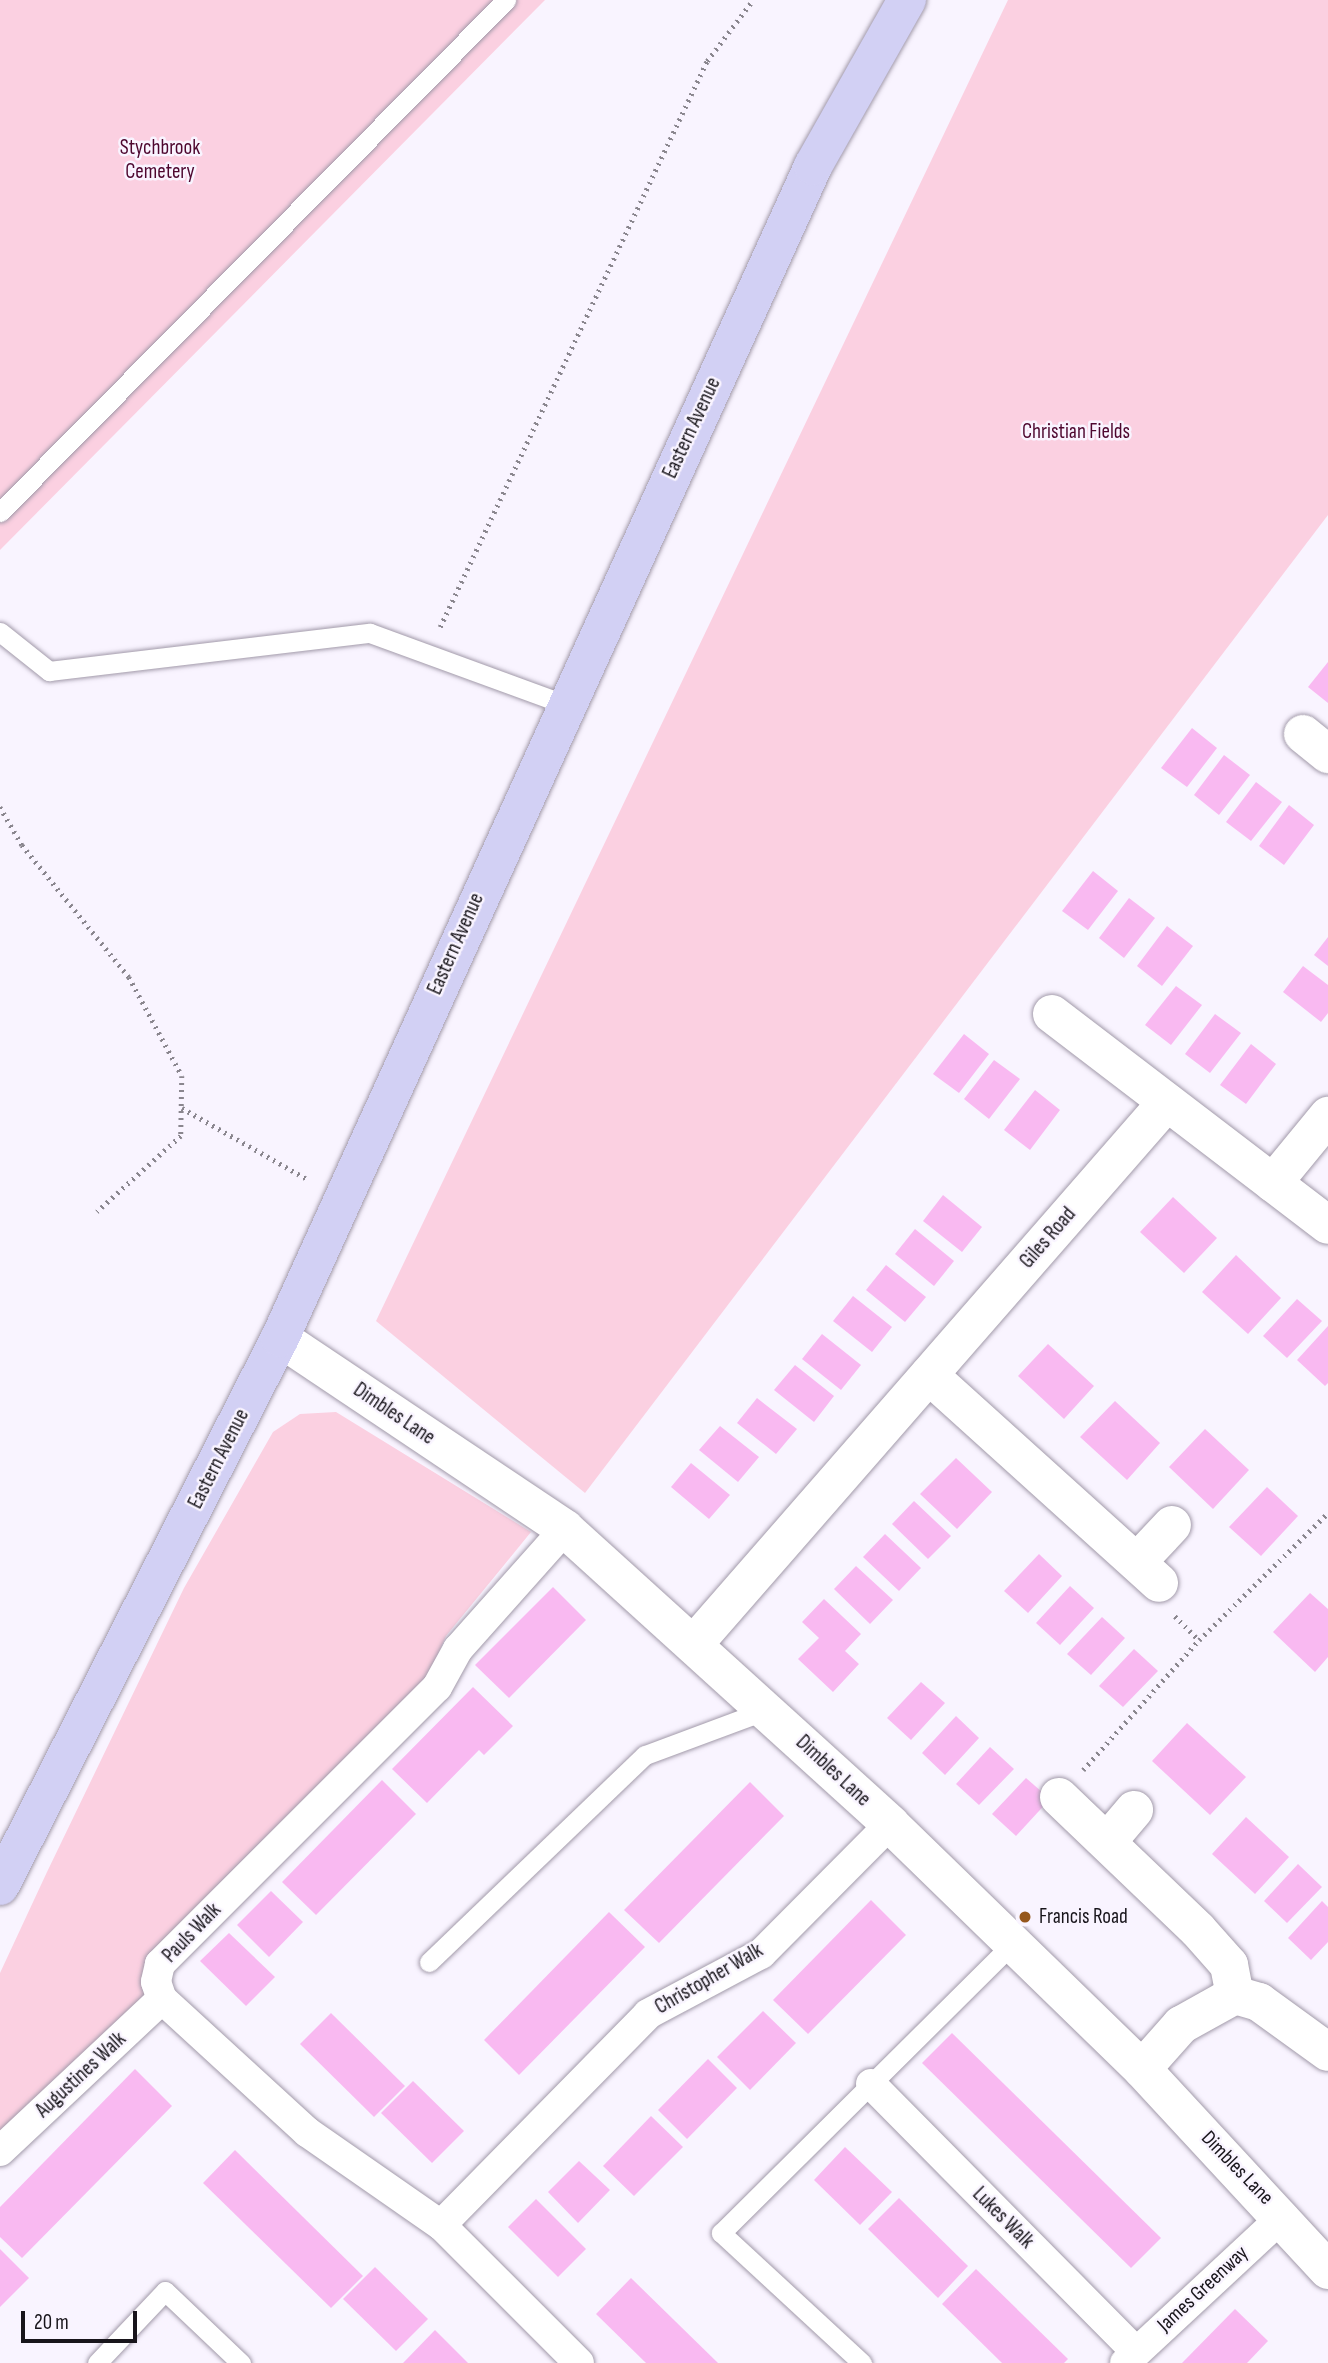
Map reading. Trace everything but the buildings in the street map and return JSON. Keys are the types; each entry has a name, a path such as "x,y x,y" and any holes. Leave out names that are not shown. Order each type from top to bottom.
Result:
{"highway":[{"name":"Eastern Avenue","path":"0,1886 281,1338 564,704 813,166 907,0"}],"street":[{"path":"1052,1014 1328,1225"},
{"name":"Giles Road","path":"694,1644 1167,1102"},
{"path":"1273,1183 1328,1116"},
{"name":"Dimbles Lane","path":"281,1338 565,1529 890,1824 1013,1943 1142,2069 1283,2216 1328,2270"},
{"path":"929,1375 1149,1572 1172,1525"},
{"name":"Pauls Walk","path":"162,1999 160,1964 437,1687 458,1649 565,1529"},
{"path":"1059,1797 1229,1965 1235,1995"},
{"path":"1107,1842 1134,1810"},
{"name":"Christopher Walk","path":"441,2225 648,2014 761,1954 890,1824"},
{"path":"1142,2069 1181,2025 1235,1995 1259,2002 1328,2052"},
{"path":"162,1999 307,2132 441,2225 579,2363"},
{"name":"Augustines Walk","path":"0,2151 162,1999"},
{"name":"Lukes Walk","path":"871,2084 1131,2358"},
{"name":"James Greenway","path":"1131,2358 1283,2216"}],"lane":[{"path":"0,512 506,0"},
{"path":"0,632 49,671 370,633 564,704"},
{"path":"429,1962 645,1755 766,1710"},
{"path":"862,2363 721,2233 1013,1943"},
{"path":"97,2363 166,2291 241,2363"}],"path":[{"path":"433,640 707,61 753,0"},
{"path":"0,807 22,845 129,977 182,1076 181,1136 97,1212"},
{"path":"182,1108 343,1199"},
{"path":"1059,1797 1199,1640 1328,1513"}],"green space":[{"name":"Stychbrook Cemetery","path":"0,0 545,0 0,550"},
{"name":"Christian Fields","path":"1008,0 1328,0 1328,515 585,1493 376,1321"},
{"path":"336,1412 531,1532 446,1636 425,1684 149,1999 0,2134 0,1973 47,1872 184,1588 273,1432 300,1414"}],"place":[{"name":"Francis Road","path":"1025,1917"}]}
